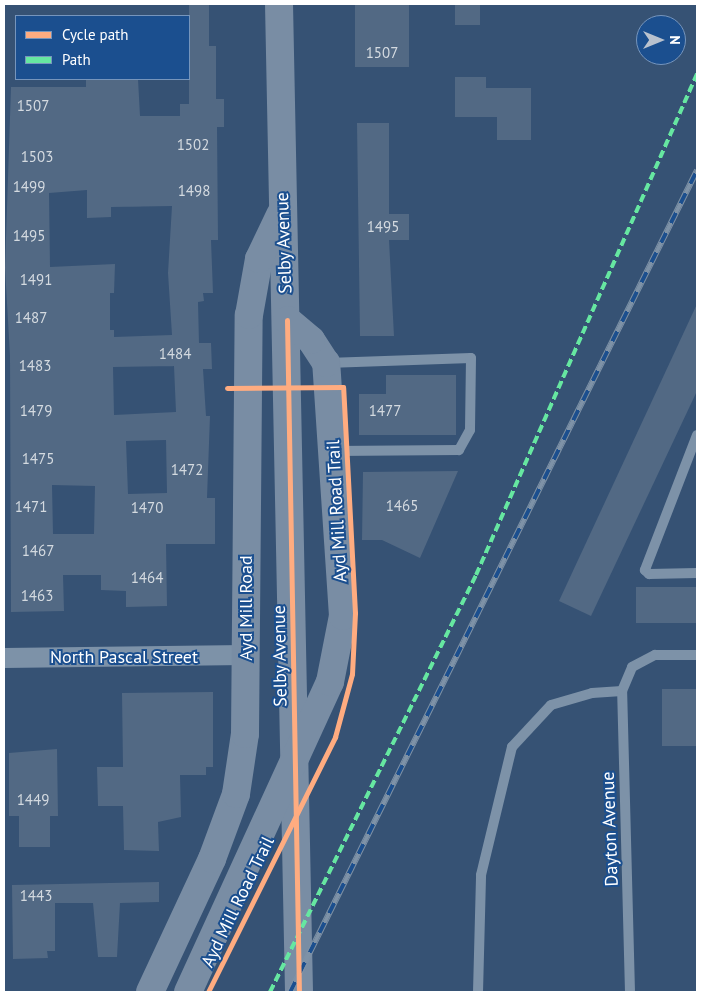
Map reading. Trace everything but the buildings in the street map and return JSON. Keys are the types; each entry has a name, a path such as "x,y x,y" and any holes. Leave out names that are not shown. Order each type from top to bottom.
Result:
{"main road":[{"name":"Selby Avenue","path":"279,4 282,212 287,320 299,992"},
{"name":"Ayd Mill Road","path":"150,992 212,859 236,794 245,734 249,315 260,259 282,212"},
{"path":"188,992 330,682 343,616 334,451 326,363 311,340 287,320"}],"street":[{"name":"North Pascal Street","path":"4,658 245,655"}],"lane":[{"path":"326,363 471,358 470,430 459,450 334,451"},
{"path":"697,435 645,570 649,574 697,573"},
{"name":"Dayton Avenue","path":"630,992 622,691 632,667 655,655 697,655"},
{"path":"478,992 481,875 512,747 551,705 592,693 622,691"}],"railway":[{"path":"290,992 697,170"}],"marked path":[{"path":"270,992 476,575 697,74"}],"cycle path":[{"path":"287,320 299,992"},
{"name":"Ayd Mill Road Trail","path":"208,992 335,737 352,674 355,613 343,387 227,388"}]}
